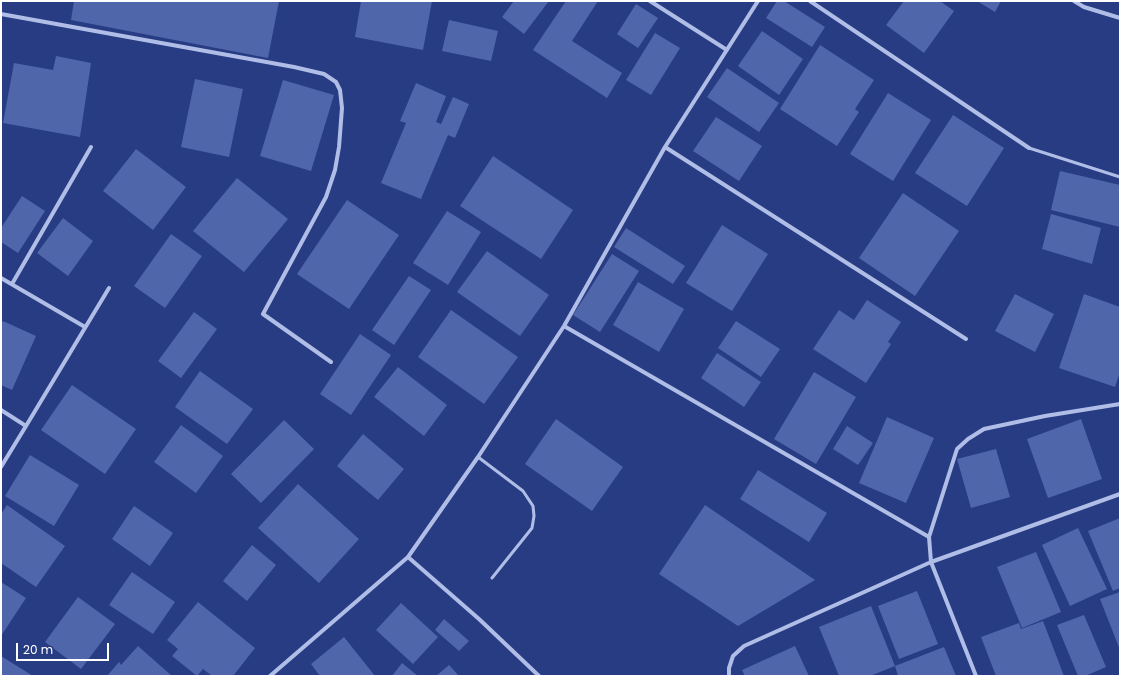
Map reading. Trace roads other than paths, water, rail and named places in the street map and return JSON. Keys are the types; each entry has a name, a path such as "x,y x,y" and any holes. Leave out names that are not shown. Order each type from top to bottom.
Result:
{"street":[{"path":"650,1 727,50"},
{"path":"270,676 408,557 478,457 564,326 665,147 758,1"},
{"path":"810,1 1029,148"},
{"path":"1074,1 1084,7 1120,18"},
{"path":"1,14 294,67 324,74 336,82 340,90 342,108 339,147 335,170 326,197 263,314 331,362"},
{"path":"12,284 92,147"},
{"path":"665,147 966,339"},
{"path":"1,278 85,327"},
{"path":"1,467 109,288"},
{"path":"564,326 929,537"},
{"path":"976,676 931,562 929,537 957,449 968,439 984,429 1045,416 1120,404"},
{"path":"1,410 26,426"},
{"path":"729,676 729,668 733,656 744,646 931,562 1120,494"},
{"path":"408,557 479,619 539,676"}],"lane":[{"path":"1029,148 1120,177"},
{"path":"478,457 523,491 533,506 534,516 532,528 492,578"}]}
